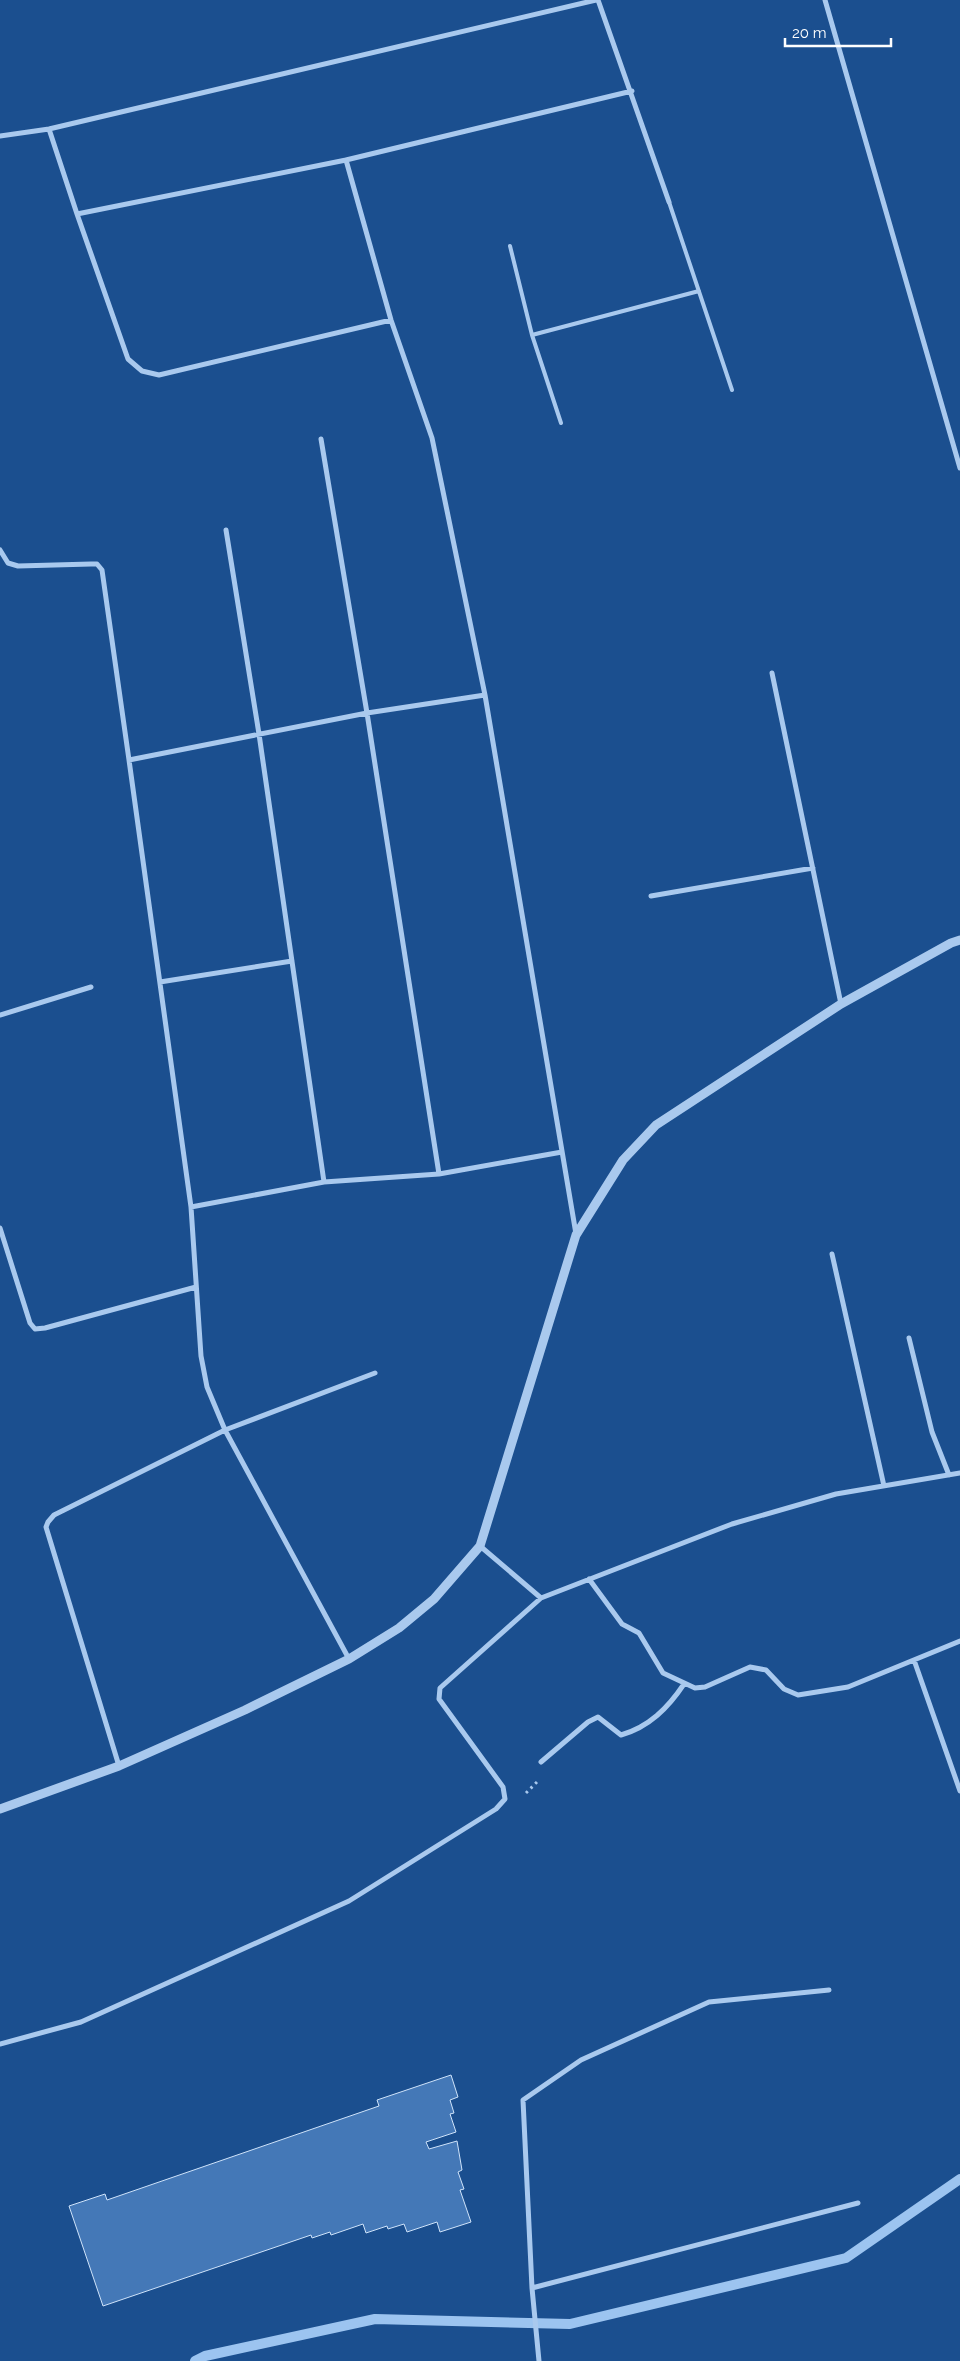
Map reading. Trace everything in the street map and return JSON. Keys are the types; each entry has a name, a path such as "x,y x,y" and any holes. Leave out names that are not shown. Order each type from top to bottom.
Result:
{"street":[{"path":"0,136 49,129 597,0 632,91 669,202"},
{"path":"825,0 960,468"},
{"path":"77,214 346,160 632,91"},
{"path":"49,129 128,358 142,371 159,375 391,320"},
{"path":"346,160 391,320 432,438 485,695 576,1235"},
{"path":"321,438 367,713 438,1174"},
{"path":"226,530 259,734 324,1182"},
{"path":"0,550 8,563 18,566 97,564 102,570 191,1207 201,1356 208,1387 225,1430 349,1659"},
{"path":"772,673 841,1004"},
{"path":"129,760 367,713 485,695"},
{"path":"650,896 812,868"},
{"path":"0,1809 119,1766 245,1710 349,1659 399,1628 434,1598 480,1546 576,1235 623,1160 656,1125 841,1004 951,943 960,940"},
{"path":"160,982 292,961"},
{"path":"0,1015 91,987"},
{"path":"191,1207 324,1182 438,1174 562,1152"},
{"path":"0,1228 30,1323 35,1328 45,1328 196,1287"},
{"path":"832,1254 884,1486"},
{"path":"909,1338 932,1432 949,1475"},
{"path":"119,1766 46,1527 48,1522 54,1514 225,1430 375,1373"},
{"path":"0,2044 81,2022 350,1901 496,1809 505,1799 503,1787 439,1699 438,1693 440,1688 541,1598 732,1524 836,1494 960,1473"},
{"path":"480,1546 541,1598"},
{"path":"589,1579 622,1624 639,1632 664,1673 695,1688 705,1687 750,1667 766,1670 784,1689 798,1695 848,1687 960,1641"},
{"path":"914,1660 960,1790"},
{"path":"541,1762 588,1722 598,1717 621,1734 639,1730 671,1704 684,1684"},
{"path":"539,2361 532,2288 523,2100 581,2060 709,2002 830,1990"},
{"path":"532,2288 858,2203"}],"lane":[{"path":"669,202 732,390"},
{"path":"510,246 532,335 562,423"},
{"path":"532,335 699,291"}],"path":[{"path":"505,1799 518,1797 537,1784 542,1770 541,1762"}],"building":[{"path":"451,2075 458,2097 450,2100 454,2113 450,2114 456,2132 426,2142 429,2149 457,2141 462,2170 458,2172 464,2189 460,2190 471,2222 440,2232 437,2222 407,2232 404,2224 388,2229 387,2226 366,2233 363,2224 331,2235 330,2232 312,2238 311,2235 103,2306 69,2206 105,2194 107,2200 379,2106 377,2100"}],"waterway":[{"path":"195,2361 205,2356 375,2319 570,2324 846,2258 960,2179"}]}
